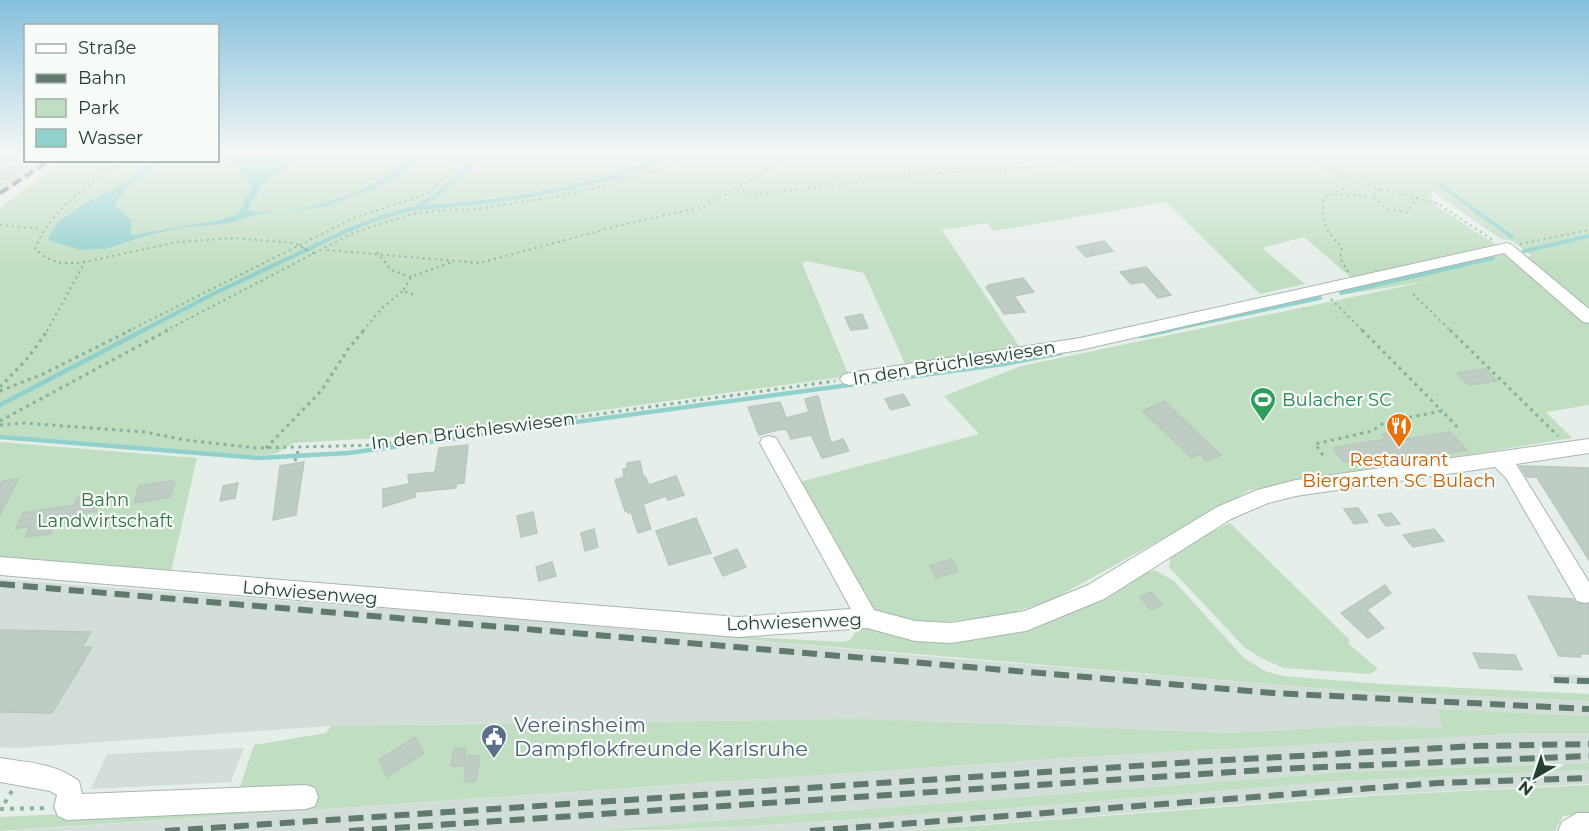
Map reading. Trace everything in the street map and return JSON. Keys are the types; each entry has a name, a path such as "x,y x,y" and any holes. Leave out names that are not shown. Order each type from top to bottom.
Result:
{"street":[{"name":"In den Brüchleswiesen","path":"849,379 1080,344 1507,248"},
{"path":"1507,248 1589,318"},
{"path":"769,443 867,618"},
{"name":"Lohwiesenweg","path":"0,566 738,627 867,618 915,630 951,633 1026,621 1096,592 1224,513 1264,496 1296,488 1583,449"},
{"path":"1499,459 1513,473 1585,594"},
{"path":"11,772 56,779 70,790 68,807 306,797"},
{"path":"1571,831 1577,826 1589,826"}],"path":[{"path":"82,191 68,201 42,229 34,249 50,262 62,264 85,262 179,242 243,237 304,246 314,253"},
{"path":"0,389 43,374 373,210 428,194 431,191"},
{"path":"0,421 61,386 353,233 408,215 442,210 477,209 583,191"},
{"path":"325,249 479,263 629,223 704,207 735,191"},
{"path":"739,191 753,195 787,191"},
{"path":"1339,191 1324,198 1320,212 1323,226 1342,248 1340,258 1354,283"},
{"path":"1372,196 1379,191"},
{"path":"1388,191 1438,204 1507,248 1589,230"},
{"path":"1334,194 1372,196 1387,209 1407,212 1417,198"},
{"path":"0,225 42,229"},
{"path":"377,252 391,270 411,277 454,261"},
{"path":"0,389 30,359 49,330 85,262"},
{"path":"266,448 321,391 349,348 382,308 403,291 411,277"},
{"path":"1322,290 1460,430"},
{"path":"403,291 412,294"},
{"path":"1413,294 1583,449"},
{"name":"In den Brüchleswiesen","path":"0,425 24,423 145,432 220,445 299,450 424,440 849,379"},
{"path":"1323,454 1315,444 1372,431 1385,422 1442,411"},
{"path":"295,460 299,450"},
{"path":"11,772 1,809 68,807"}],"shaded area":[{"path":"0,579 485,616 911,655 1341,690 1589,701 1589,716 1438,709 1443,728 1358,726 1228,733 859,719 330,726 17,748 0,747"},
{"path":"1548,674 1589,676 1589,685 1554,682"},
{"path":"1528,733 1589,733 1589,763 1345,772 586,831 6,831 1113,755"},
{"path":"244,748 231,782 91,789 107,754"},
{"path":"1589,770 1589,784 1348,796 898,831 664,831 840,821 1338,781"}],"green space":[{"path":"23,191 108,191 72,211 53,229 49,240 80,250 106,249 149,235 181,228 226,224 258,214 325,207 360,191 1589,191 1589,313 1526,258 1531,255 1518,245 1501,239 1432,191 1431,198 1434,205 1497,245 1589,322 1589,405 1546,412 1572,438 1250,490 1050,601 1005,615 935,623 882,616 866,604 796,483 979,434 944,396 1021,366 1429,281 1347,294 1343,290 1354,280 1304,237 1262,248 1305,284 1260,294 1166,202 994,231 987,223 942,230 1021,349 906,366 864,273 806,261 802,263 849,376 424,435 294,443 275,454 255,456 0,435 0,208"},
{"path":"125,191 250,191 238,214 220,220 131,235 132,221 115,206"},
{"path":"259,191 359,191 323,204 304,208 267,212 248,211"},
{"name":"Bahn Landwirtschaft","path":"0,442 197,458 170,576 0,560"},
{"path":"1230,523 1350,640 1348,643 1378,669 1370,674 1284,668 1245,648 1169,567 1172,551"},
{"path":"1155,570 1174,581 1244,658 1265,671 1283,676 1381,684 1589,694 1589,701 1341,690 657,632 843,642 850,640 857,630 864,627 977,634"},
{"path":"1438,709 1589,716 1589,733 1528,733 1113,755 0,831 0,817 84,813 239,790 254,745 326,733 331,726 859,719 1228,733 1358,726 1442,728"},
{"path":"1589,763 1589,770 1338,781 1001,809 781,824 586,831 1345,772"},
{"path":"1589,785 1589,820 1574,815 1563,816 1555,831 904,831 1385,795"}],"water":[{"path":"109,191 125,191 115,205 132,221 131,235 220,220 238,214 250,191 259,191 248,210 265,212 303,208 358,191 367,191 325,207 258,214 226,224 181,228 149,235 106,249 80,250 48,240 58,222 80,206"}],"building":[{"path":"1104,241 1113,251 1086,257 1077,247"},
{"path":"1146,267 1171,295 1158,298 1144,282 1131,284 1120,272"},
{"path":"1023,278 1034,292 1014,296 1025,312 1004,314 986,287"},
{"path":"862,314 868,328 851,330 845,317"},
{"path":"1485,369 1497,381 1469,385 1457,373"},
{"path":"903,394 910,405 891,410 885,399"},
{"path":"818,396 831,443 843,439 849,451 822,458 811,435 791,439 787,430 782,429 759,435 748,407 780,402 786,418 809,412 805,399"},
{"path":"1164,401 1221,455 1207,461 1200,454 1192,458 1143,411"},
{"path":"1398,431 1406,439 1450,432 1467,450 1396,463 1388,454 1344,462 1333,448 1386,439 1382,434"},
{"path":"468,445 464,483 456,484 456,488 415,492 415,497 383,507 383,489 409,484 408,475 435,472 439,448"},
{"path":"640,461 643,476 649,485 676,476 684,495 668,500 666,496 643,504 651,529 638,533 631,512 625,511 615,480 624,477 623,469 627,468 627,463"},
{"path":"304,462 296,515 273,520 280,466"},
{"path":"1520,466 1589,468 1589,560 1537,477 1527,477"},
{"path":"18,479 0,515 0,486 3,481"},
{"path":"175,482 170,497 134,503 139,486"},
{"path":"238,483 235,498 220,501 223,486"},
{"path":"103,494 96,511 83,513 80,520 55,523 50,534 25,537 30,526 16,529 23,513 74,505 78,497"},
{"path":"1358,508 1368,522 1354,524 1344,509"},
{"path":"533,512 537,533 521,537 517,516"},
{"path":"1391,513 1400,524 1386,526 1378,515"},
{"path":"696,518 711,553 669,565 656,531"},
{"path":"594,529 598,547 585,551 581,533"},
{"path":"1434,529 1444,541 1413,547 1403,535"},
{"path":"737,549 746,567 723,576 714,558"},
{"path":"952,559 958,571 936,578 930,566"},
{"path":"552,562 556,576 539,581 536,567"},
{"path":"1385,585 1391,593 1367,610 1384,628 1368,638 1341,613"},
{"path":"1151,592 1162,605 1151,610 1140,597"},
{"path":"1528,596 1573,599 1576,603 1589,604 1589,654 1579,654 1581,657 1559,656"},
{"path":"0,630 91,632 82,647 92,647 52,713 0,712"},
{"path":"1473,653 1515,655 1522,670 1480,668"},
{"path":"415,737 424,753 387,777 379,760"},
{"path":"749,744 749,757 726,759 726,745"},
{"path":"466,748 464,766 451,766 454,749"},
{"path":"468,756 480,756 476,781 464,782"}],"waterway":[{"path":"416,207 442,191"},
{"path":"142,331 215,293 346,231 382,217 411,209 502,200 556,191"},
{"path":"1449,191 1512,237"},
{"path":"1524,251 1589,236"},
{"path":"1341,293 1493,258"},
{"path":"1163,331 1320,298"},
{"path":"0,405 144,330"},
{"path":"1141,336 1170,330"},
{"path":"0,437 258,458 348,453 1004,364 1061,353"}],"railway":[{"path":"0,193 3,191"},
{"path":"0,584 1273,693 1589,709"},
{"path":"1554,680 1589,681"},
{"path":"165,831 1209,761 1476,746 1589,744"},
{"path":"349,831 1276,769 1589,756"},
{"path":"810,831 1438,783 1589,778"}],"place":[{"name":"Bulacher SC","path":"1263,423"},
{"name":"Restaurant Biergarten SC Bulach","path":"1399,449"},
{"name":"Vereinsheim Dampflokfreunde Karlsruhe","path":"494,760"}]}
